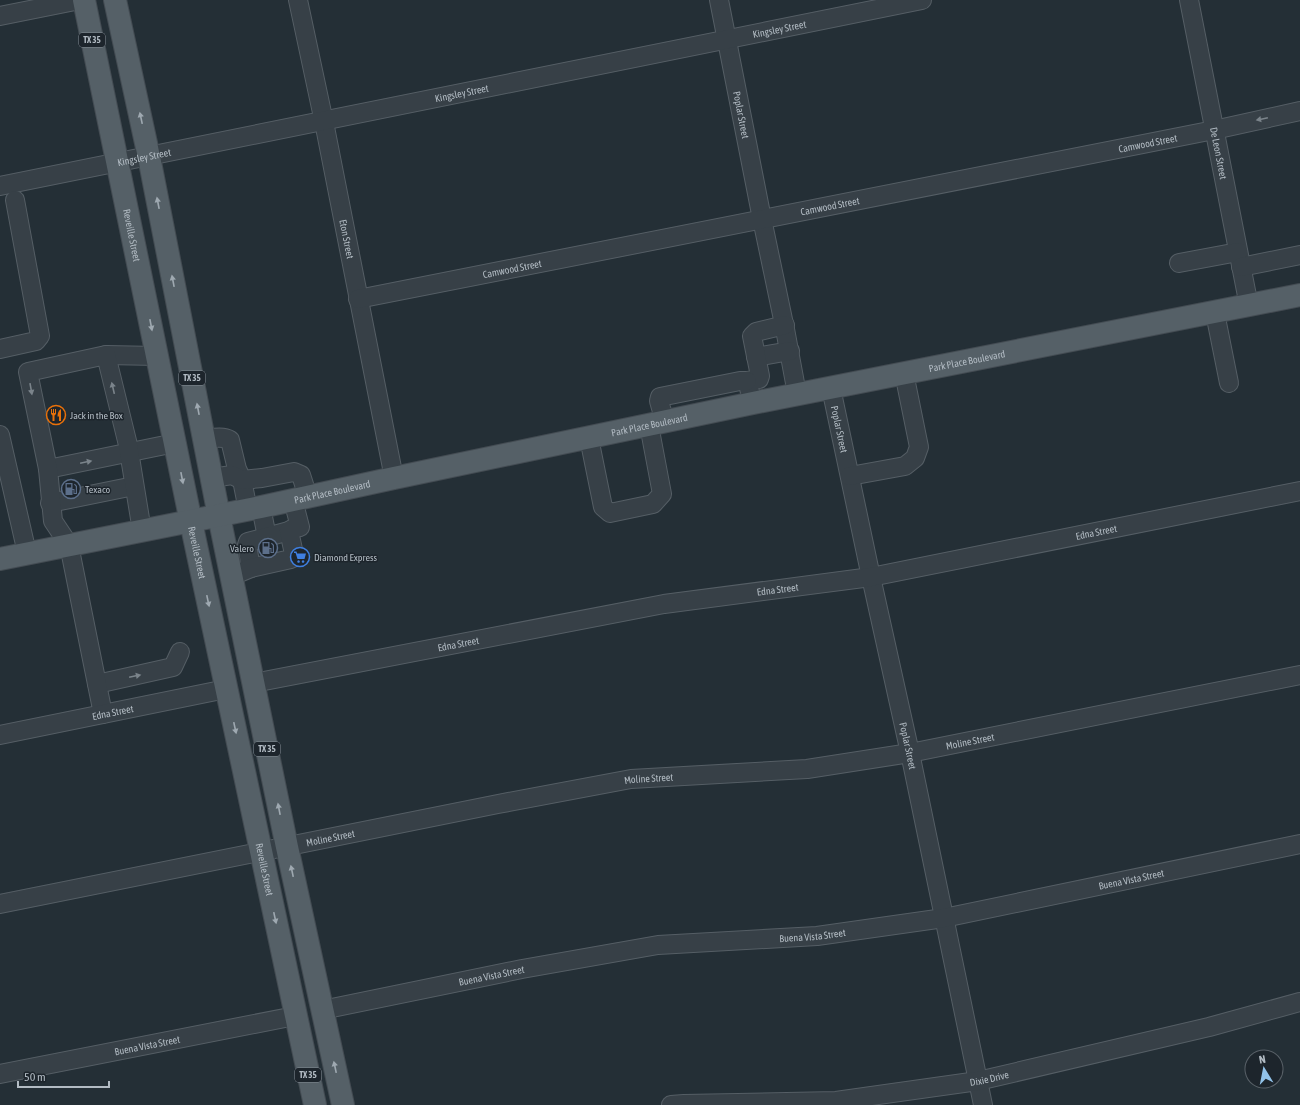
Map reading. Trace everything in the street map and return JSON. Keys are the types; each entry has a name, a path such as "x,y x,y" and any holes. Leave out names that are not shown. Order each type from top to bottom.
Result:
{"main road":[{"name":"Reveille Street","path":"84,0 191,522 315,1105"},
{"name":"TX 35","path":"115,0 149,156 219,516 241,572 254,682 287,847 343,1105"},
{"name":"Park Place Boulevard","path":"0,558 191,522 797,394 1215,313 1300,295"}],"street":[{"path":"0,16 52,2 80,0"},
{"name":"Eton Street","path":"298,0 324,122 394,478"},
{"name":"Poplar Street","path":"719,0 762,219 790,351 797,394"},
{"name":"Kingsley Street","path":"0,186 324,122 922,0"},
{"name":"De Leon Street","path":"1189,0 1217,129 1239,259 1249,306"},
{"name":"Camwood Street","path":"358,299 1217,129 1300,111"},
{"path":"0,349 36,341 40,336 15,200"},
{"path":"1179,263 1300,255"},
{"path":"1215,313 1229,383"},
{"path":"589,438 603,507 610,513 653,504 662,494 657,424 660,398 759,379 760,376 752,336 756,332 784,325"},
{"path":"756,357 790,351"},
{"path":"106,355 129,453 142,532"},
{"path":"103,714 69,545 53,521 50,503 48,469 28,372 106,355 157,356"},
{"path":"850,476 905,466 915,458 919,448 904,373"},
{"path":"747,381 753,403"},
{"path":"713,387 721,410"},
{"name":"Poplar Street","path":"831,388 910,753 983,1105"},
{"path":"684,393 690,417"},
{"path":"0,435 27,553"},
{"path":"204,439 222,437 230,440 237,469 242,480"},
{"path":"48,469 175,444"},
{"path":"242,480 294,472 301,475 277,504 267,537"},
{"path":"212,478 232,475 242,480 277,504 300,527 248,542 241,572 292,559 294,554 289,531"},
{"path":"270,476 277,504"},
{"path":"50,503 134,486"},
{"name":"Edna Street","path":"254,682 664,604 871,577 1300,491"},
{"path":"97,684 173,667 180,652"},
{"name":"Moline Street","path":"0,904 498,804 631,779 807,769 910,753 1300,674"},
{"name":"Edna Street","path":"0,735 226,689"},
{"name":"Buena Vista Street","path":"322,1010 522,969 658,945 818,936 944,918 1300,844"},
{"name":"Dixie Drive","path":"671,1105 836,1101 978,1081 1210,1027 1300,1002"},
{"name":"Buena Vista Street","path":"0,1074 295,1016"}],"place":[{"name":"Jack in the Box","path":"56,415"},
{"name":"Texaco","path":"71,489"},
{"name":"Valero","path":"268,548"},
{"name":"Diamond Express","path":"300,557"}]}
